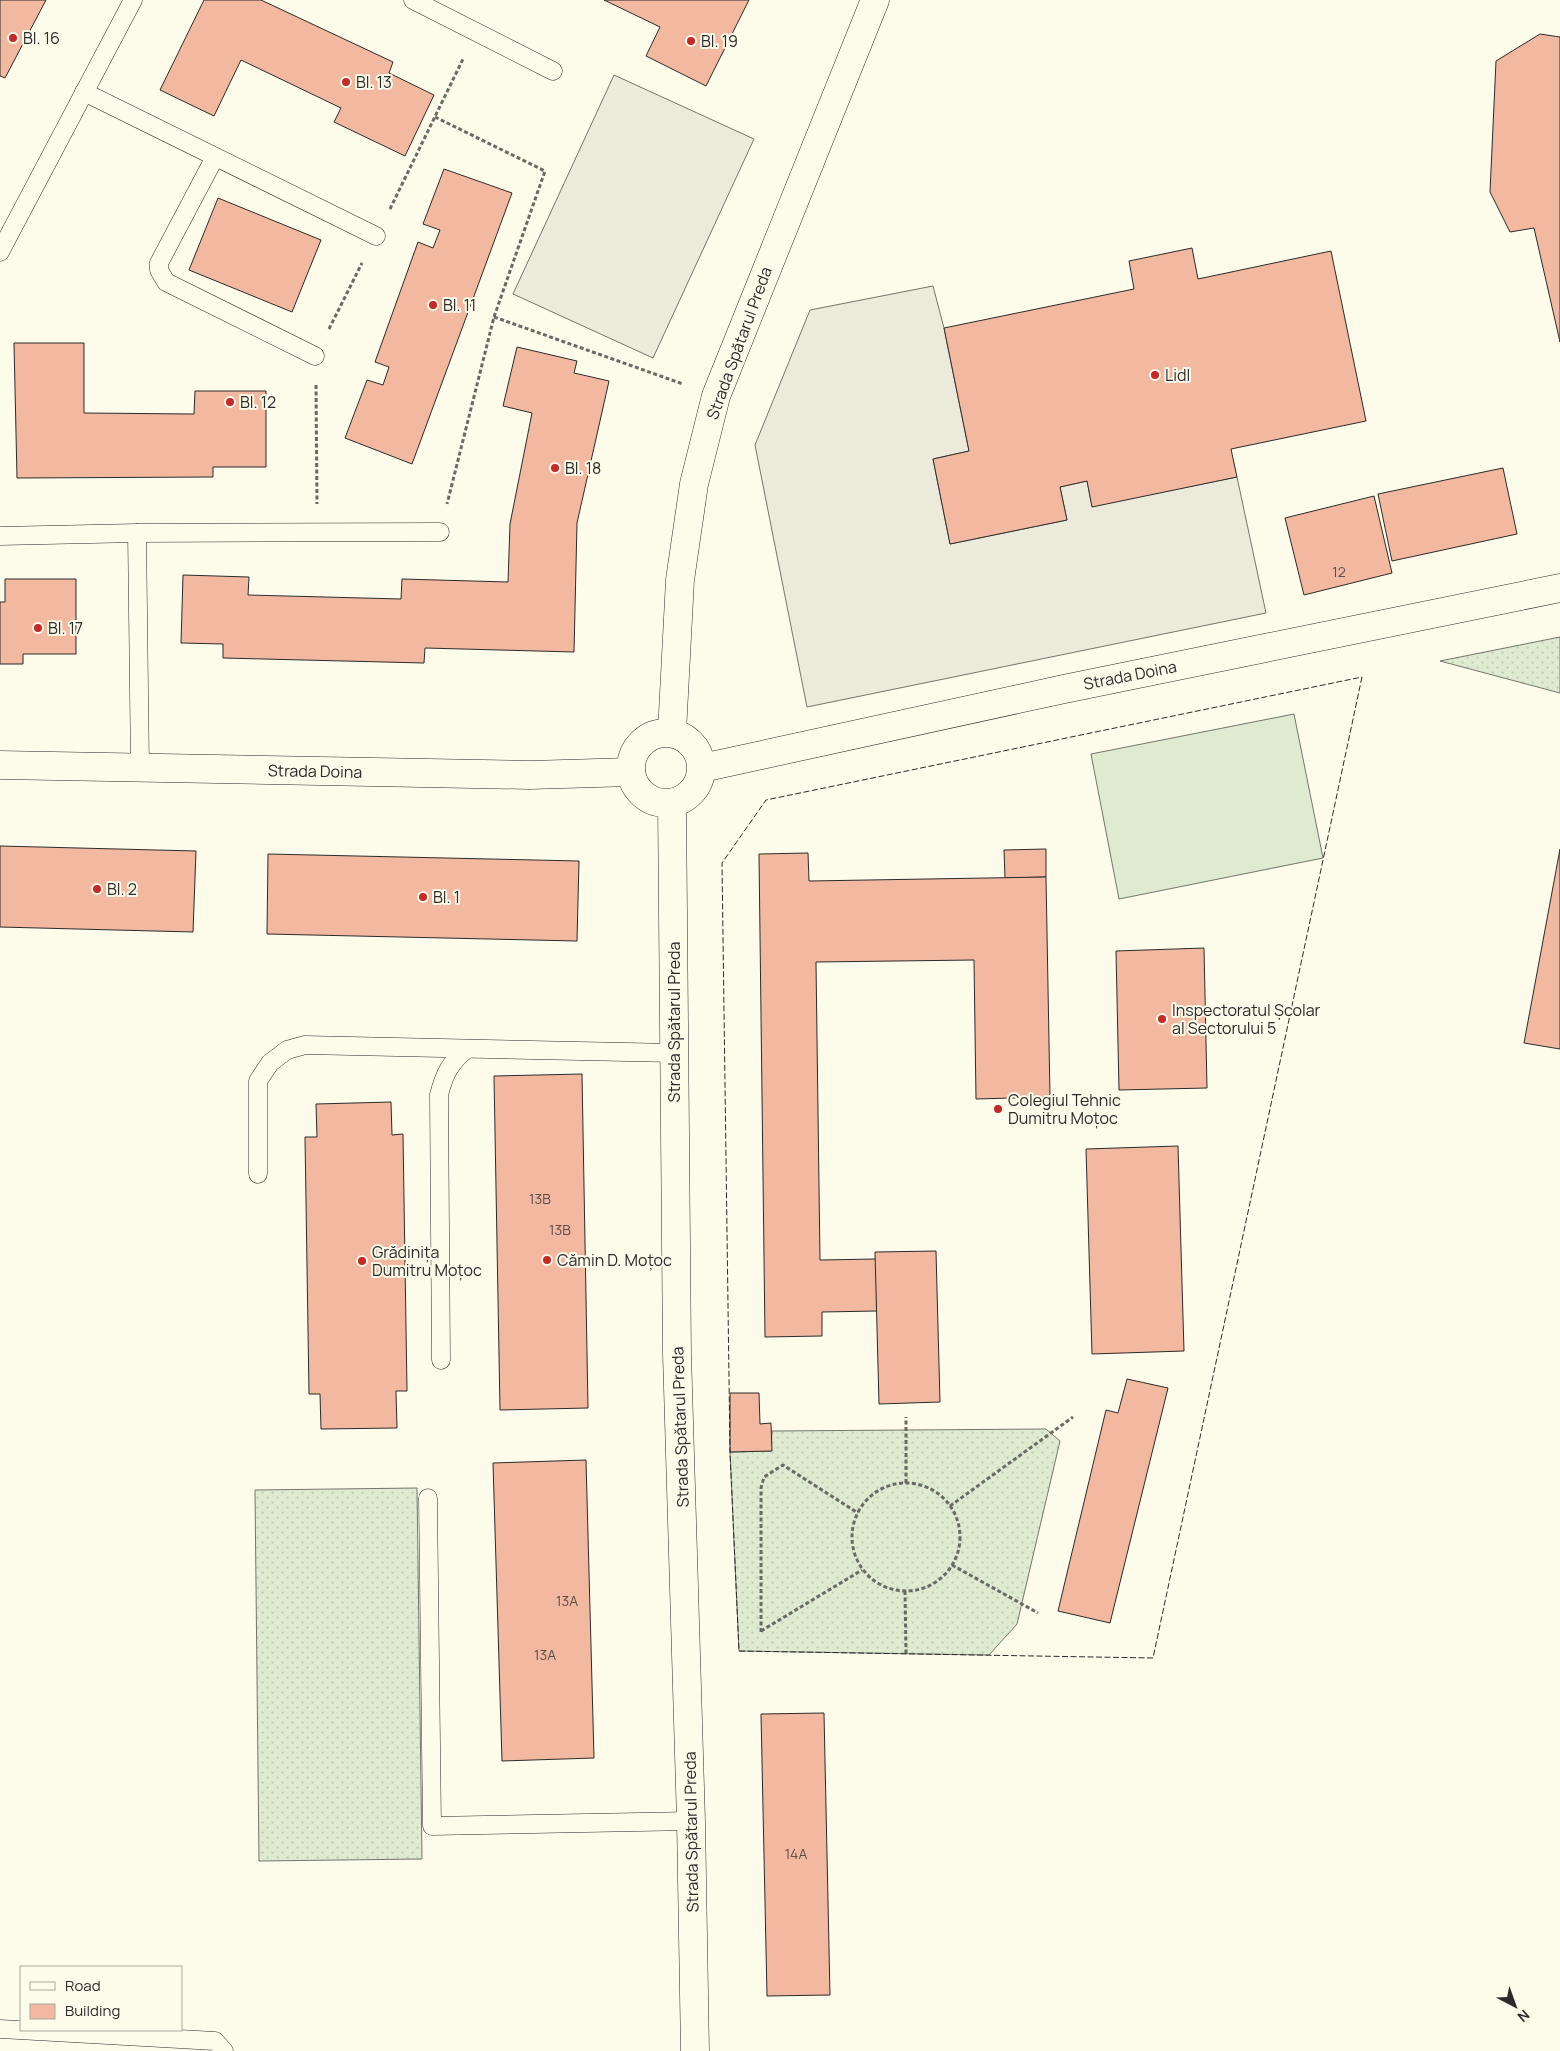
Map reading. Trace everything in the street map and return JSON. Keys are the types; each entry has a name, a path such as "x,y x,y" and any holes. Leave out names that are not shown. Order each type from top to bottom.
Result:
{"street":[{"name":"Strada Spătarul Preda","path":"672,732 680,580 694,484 716,396 875,0"},
{"name":"Strada Doina","path":"702,768 1064,689 1560,588"},
{"path":"672,732 690,741 700,758 702,768 696,787 685,797 672,803 660,803 649,799 634,783 630,772 631,761 641,742 650,735 672,732"},
{"name":"Strada Doina","path":"0,766 530,775 630,772"},
{"name":"Strada Spătarul Preda","path":"672,803 677,1354 691,1821 695,2051"}],"lane":[{"path":"0,252 133,0"},
{"path":"413,0 553,70"},
{"path":"84,92 376,236"},
{"path":"215,156 159,263 162,277 166,282 315,356"},
{"path":"0,536 137,533 440,532"},
{"path":"137,533 140,768"},
{"path":"258,1174 258,1081 270,1063 287,1050 305,1045 674,1052"},
{"path":"441,1360 439,1095 447,1070 456,1058 467,1049"},
{"path":"428,1498 432,1826 691,1821"},
{"path":"0,2029 20,2030"},
{"path":"36,2031 215,2041 224,2051"}],"path":[{"path":"317,532 315,356 476,32"},
{"path":"435,117 545,170 494,317 440,532"},
{"path":"494,317 716,396"},
{"path":"906,1417 906,1484"},
{"path":"950,1506 1073,1417"},
{"path":"858,1512 783,1466 764,1477 761,1488 760,1632 862,1570"},
{"path":"906,1484 922,1486 938,1494 950,1506 957,1520 960,1536 958,1551 952,1565 932,1584 919,1590 888,1589 874,1581 862,1570 855,1556 852,1542 853,1527 858,1512 878,1491 891,1486 906,1484"},
{"path":"952,1565 1038,1612"},
{"path":"905,1591 906,1654"}],"green space":[{"path":"1560,637 1560,693 1440,661"},
{"path":"1294,714 1323,858 1119,899 1091,754"},
{"path":"1046,1429 1060,1441 1017,1624 989,1655 739,1651 730,1452 771,1451 772,1431"},
{"path":"417,1488 422,1859 259,1861 255,1490"}],"shaded area":[{"path":"614,75 754,139 653,358 513,294"},
{"path":"933,286 944,328 969,451 933,459 950,544 1067,520 1060,487 1087,481 1092,506 1237,477 1266,613 807,707 755,445 810,310"}],"building":[{"name":"Bl. 16","path":"0,0 46,0 5,78 0,76"},
{"name":"Bl. 13","path":"204,0 261,0 393,62 389,73 434,95 405,156 334,122 341,108 241,60 214,116 160,90"},
{"name":"Bl. 19","path":"604,0 749,0 706,86 646,56 660,27"},
{"path":"1540,34 1560,37 1560,342 1534,228 1510,232 1490,192 1496,61"},
{"name":"Bl. 11","path":"444,169 512,193 412,464 345,438 367,380 383,385 389,367 375,362 418,242 433,248 440,230 423,224"},
{"path":"218,198 321,240 292,312 189,270"},
{"name":"Lidl","path":"1192,248 1198,279 1331,251 1366,421 1231,449 1237,477 1092,507 1087,481 1060,487 1067,520 950,544 933,459 969,451 944,328 1134,289 1129,261"},
{"name":"Bl. 12","path":"14,343 84,343 84,413 194,414 195,391 266,391 266,467 213,467 213,477 17,478"},
{"name":"Bl. 18","path":"517,347 577,361 574,373 609,381 577,523 574,652 425,648 424,663 223,658 223,644 181,643 183,575 249,577 248,595 401,599 402,579 508,582 510,524 532,413 503,406"},
{"path":"1503,468 1517,534 1392,561 1378,494"},
{"path":"1374,496 1392,573 1304,595 1285,518"},
{"name":"Bl. 17","path":"5,579 76,579 76,654 23,654 23,664 0,664 0,602 5,602"},
{"name":"Bl. 2","path":"0,846 196,851 193,932 0,927"},
{"path":"1046,849 1046,877 1005,878 1004,850"},
{"path":"1560,849 1560,1049 1524,1043"},
{"path":"808,853 809,881 1046,877 1050,1097 976,1099 974,960 816,962 820,1260 876,1259 877,1311 822,1312 822,1336 765,1337 759,854"},
{"name":"Bl. 1","path":"268,854 579,861 577,941 267,934"},
{"name":"Inspectoratul Școlar al Sectorului 5","path":"1204,948 1207,1088 1119,1090 1116,951"},
{"name":"Cămin D. Moțoc","path":"582,1074 588,1408 500,1410 494,1076"},
{"path":"391,1102 392,1135 403,1134 407,1391 396,1391 397,1428 321,1429 320,1394 309,1394 305,1137 317,1137 316,1104"},
{"path":"1178,1146 1184,1351 1092,1354 1086,1149"},
{"path":"936,1251 940,1402 879,1404 875,1252"},
{"path":"1127,1379 1168,1388 1110,1623 1058,1611 1106,1410 1118,1413"},
{"path":"730,1393 759,1393 760,1424 771,1423 772,1451 730,1452"},
{"path":"586,1460 594,1758 502,1761 493,1463"},
{"path":"824,1713 830,1995 767,1996 761,1714"}],"fence":[{"path":"1362,677 1153,1658 739,1651 730,1452 722,863 766,800 1362,677"}],"place":[{"name":"Bl. 16","path":"13,38"},
{"name":"Bl. 19","path":"691,41"},
{"name":"Bl. 13","path":"346,82"},
{"name":"Bl. 11","path":"433,305"},
{"name":"Lidl","path":"1155,375"},
{"name":"Bl. 12","path":"230,402"},
{"name":"Bl. 18","path":"555,468"},
{"name":"Bl. 17","path":"38,628"},
{"name":"Bl. 2","path":"97,889"},
{"name":"Bl. 1","path":"423,897"},
{"name":"Inspectoratul Școlar al Sectorului 5","path":"1162,1019"},
{"name":"Colegiul Tehnic Dumitru Moțoc","path":"998,1109"},
{"name":"Cămin D. Moțoc","path":"547,1260"},
{"name":"Grădinița Dumitru Moțoc","path":"362,1261"}]}
